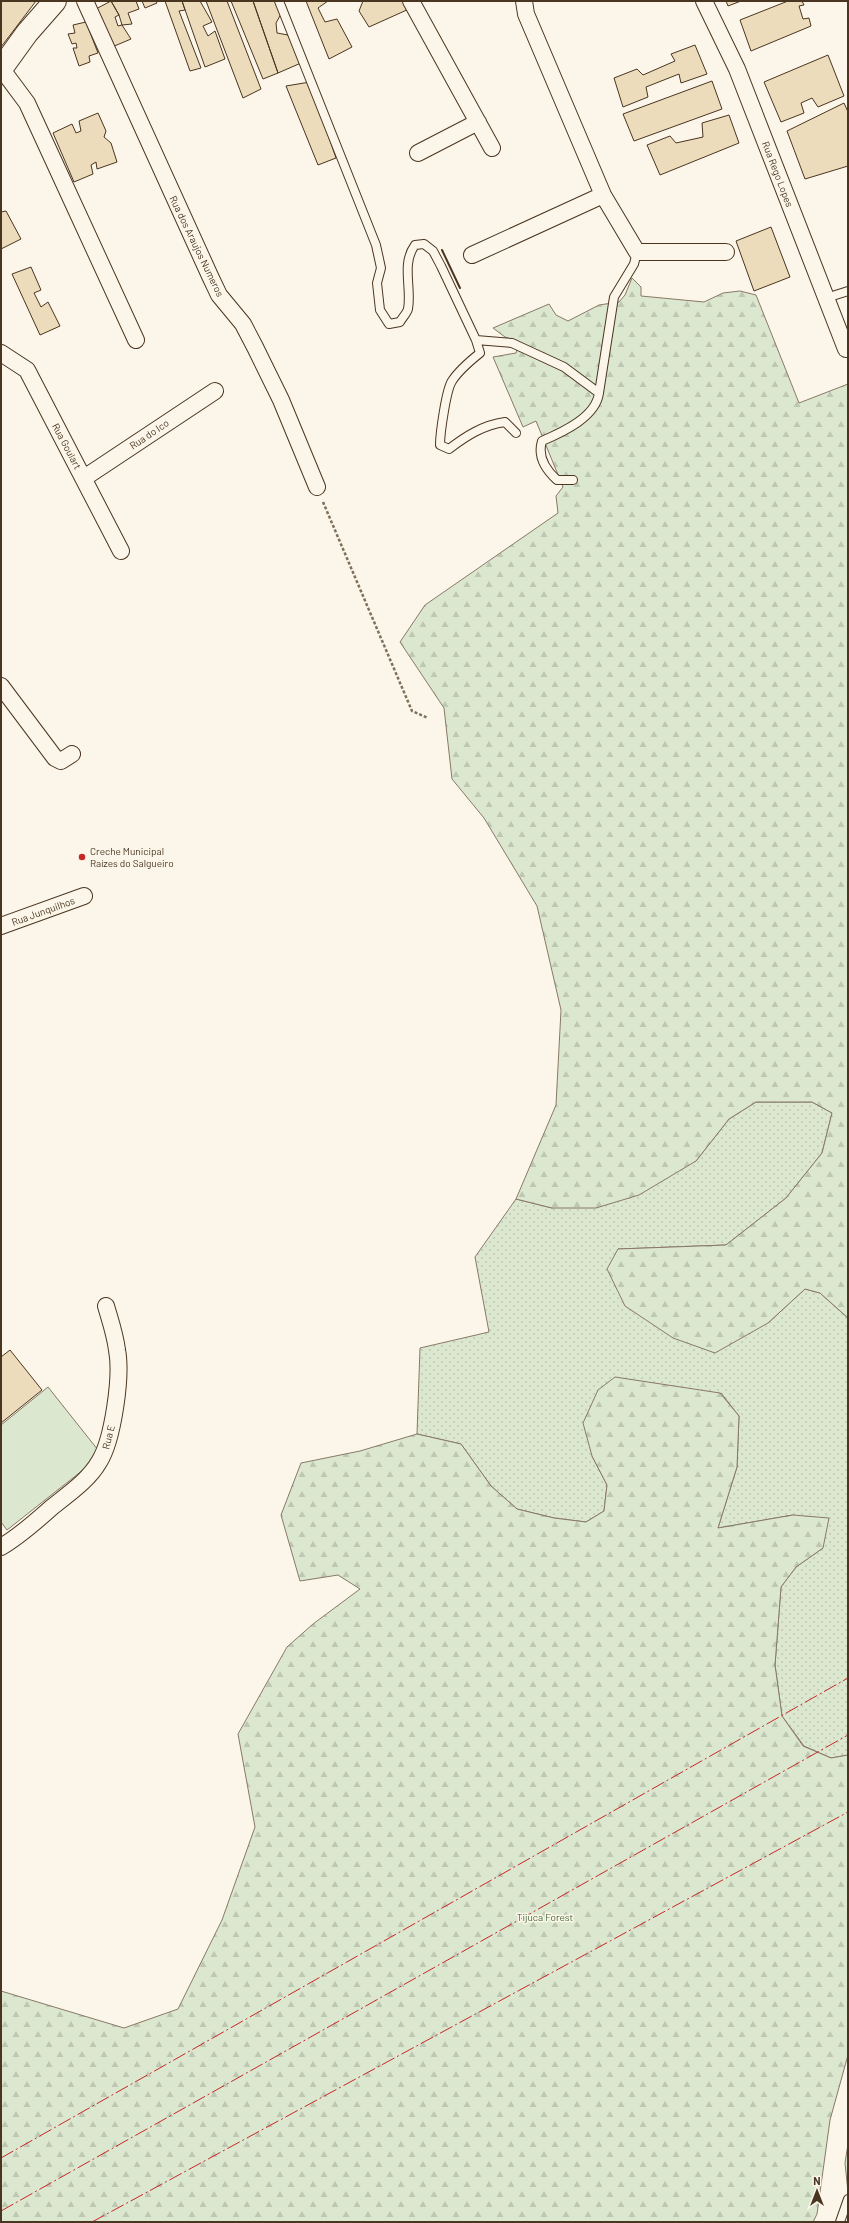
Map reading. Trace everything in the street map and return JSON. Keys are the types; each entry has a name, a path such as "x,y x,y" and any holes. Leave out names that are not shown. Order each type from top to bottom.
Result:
{"street":[{"path":"56,1 27,33 1,68 26,103 136,340"},
{"name":"Rua dos Araujos Numeros","path":"85,1 219,295 243,324 281,400 316,487"},
{"path":"411,1 492,148"},
{"path":"524,1 526,14 603,194 637,252 726,252"},
{"name":"Rua Rego Lopes","path":"704,1 737,68 846,349"},
{"path":"418,154 478,122"},
{"path":"472,255 603,194"},
{"name":"Rua Goulart","path":"1,353 26,370 121,551"},
{"name":"Rua do Ico","path":"84,478 215,391"},
{"path":"1,686 55,758 61,761 72,754"},
{"name":"Rua Junquilhos","path":"1,926 84,896"},
{"name":"Rua E","path":"1,1547 31,1527 86,1479 99,1462 107,1448 113,1418 118,1368 116,1344 106,1306"}],"lane":[{"path":"280,1 376,244 381,268 377,283 380,310 389,324 400,322 408,310 408,267 410,252 415,245 424,244 433,251 476,340 480,353 466,365 450,383 440,436 440,445 449,449 465,437 489,424 505,422 516,433"},
{"path":"573,480 557,480 548,472 543,463 540,449 542,441 558,434 586,416 598,402 614,297 634,264 637,252"},
{"path":"826,298 848,291"},
{"path":"476,340 512,343 564,367 599,393"},
{"path":"840,2222 846,2212 848,2199"}],"path":[{"path":"316,487 412,711 428,718"}],"green space":[{"path":"632,278 641,287 641,296 704,302 723,293 740,291 756,295 799,403 848,384 848,1318 820,1293 805,1289 768,1323 715,1353 673,1338 625,1306 607,1269 618,1249 726,1245 786,1198 822,1153 832,1113 812,1102 756,1102 729,1119 696,1161 639,1195 596,1208 552,1208 516,1199 556,1105 561,1010 537,906 484,818 452,779 444,708 400,642 425,605 558,513 556,496 563,487 536,421 523,427 493,357 516,353 519,342 505,337 493,328 549,304 556,315 568,321 599,305 619,302 625,295"},
{"path":"756,1102 812,1102 832,1113 822,1153 786,1198 726,1245 618,1249 768,1323 805,1289 820,1293 848,1318 848,1755 831,1758 804,1746 782,1716 775,1665 781,1587 796,1567 823,1548 793,1515 718,1528 737,1467 739,1416 721,1393 592,1456 607,1485 604,1511 586,1522 554,1518 517,1509 491,1486 461,1444 417,1434 420,1348 489,1332 475,1257 516,1199 552,1208 696,1161 729,1119"},
{"name":"Tijuca Forest","path":"615,1377 720,1393 739,1416 737,1467 718,1528 793,1515 829,1518 823,1548 796,1567 781,1587 775,1665 782,1716 803,1746 831,1758 848,1755 848,2055 830,2120 817,2214 813,2222 1,2222 1,1991 124,2028 178,2009 222,1920 255,1827 238,1734 287,1647 313,1624 360,1589 338,1575 300,1581 281,1515 301,1463 360,1451 417,1434 461,1444 491,1486 517,1509 554,1518 586,1522 604,1511 607,1485 592,1456 583,1423 598,1390"},
{"path":"48,1387 102,1455 7,1530 1,1522 1,1425"},
{"path":"848,2144 848,2192 845,2163"}],"building":[{"path":"1,1 36,1 1,47"},
{"path":"111,1 119,15 115,17 118,26 122,25 131,39 112,47 94,10"},
{"path":"111,1 136,1 139,9 128,13 132,24 122,25 119,15"},
{"path":"142,1 156,1 157,3 145,8"},
{"path":"165,1 182,1 185,10 179,11 201,68 190,71"},
{"path":"182,1 200,1 212,22 203,26 208,36 215,31 225,59 205,67"},
{"path":"206,1 227,1 261,89 243,98"},
{"path":"231,1 253,1 278,73 263,79"},
{"path":"253,1 276,1 281,14 276,23 277,33 288,35 301,63 278,73"},
{"path":"306,1 328,1 318,8 325,22 337,19 352,47 329,59"},
{"path":"363,1 405,1 409,9 369,27 359,11"},
{"path":"726,1 741,1 728,6"},
{"path":"788,1 802,1 804,5 799,6 803,19 809,18 811,26 751,51 740,20"},
{"path":"86,22 98,53 89,56 90,62 79,66 73,48 77,48 76,43 72,44 68,34 75,33 73,25"},
{"path":"695,45 707,74 681,83 679,74 646,87 648,97 623,107 614,78 637,69 643,75 675,61 671,54"},
{"path":"828,55 844,96 818,107 812,98 801,103 804,113 781,122 764,82"},
{"path":"712,81 722,109 634,141 623,114"},
{"path":"310,82 336,158 318,165 286,86"},
{"path":"844,103 848,112 848,166 805,179 787,131"},
{"path":"98,113 106,131 104,137 111,143 117,162 97,169 96,162 91,165 93,174 74,182 53,133 72,124 76,133 81,131 79,121"},
{"path":"729,115 739,143 660,175 647,145 670,136 676,143 703,137 702,123"},
{"path":"6,211 21,239 1,249 1,212"},
{"path":"771,227 790,277 754,291 736,241"},
{"path":"31,267 41,290 34,293 41,307 48,302 60,326 40,335 12,274"},
{"path":"10,1350 42,1390 1,1423 1,1357"}],"wall":[{"path":"442,250 460,288"}],"power":[{"path":"1,2158 848,1678"},
{"path":"1,2211 848,1735"},
{"path":"92,2222 848,1812"}],"place":[{"name":"Creche Municipal Raízes do Salgueiro","path":"82,857"}]}
